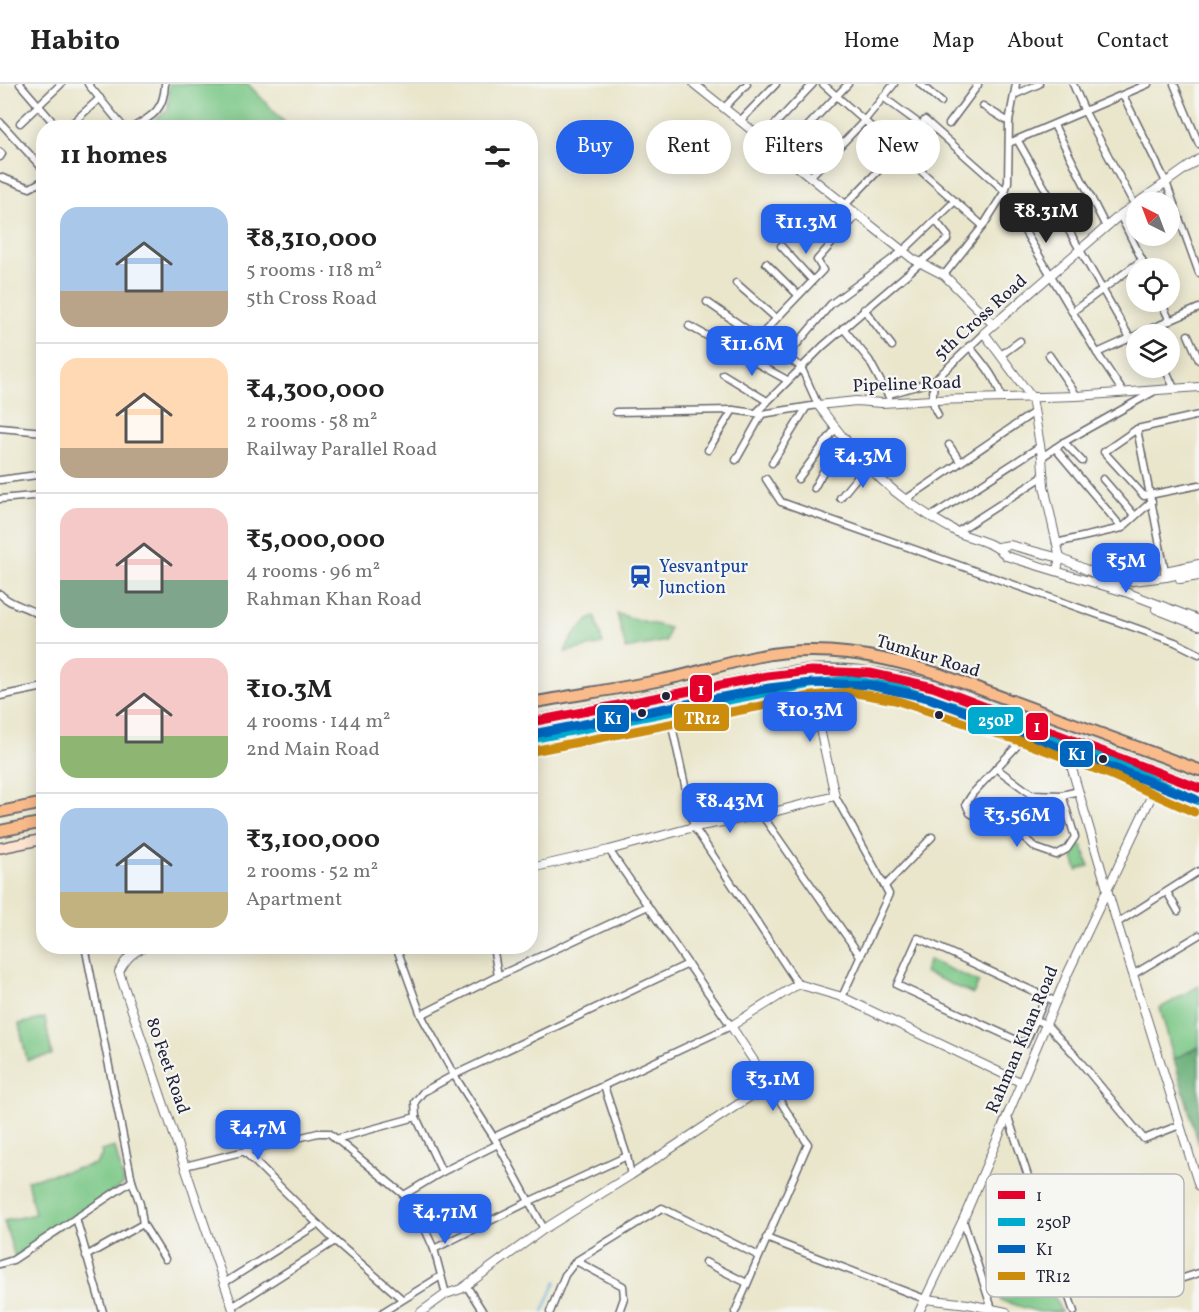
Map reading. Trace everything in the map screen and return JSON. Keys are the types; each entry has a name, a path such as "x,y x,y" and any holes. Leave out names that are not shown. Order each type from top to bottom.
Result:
{"highway":[{"name":"Tumkur Road","path":"538,702 663,680 756,657 799,651 854,653 909,664 939,674 1199,770"},
{"name":"Tumkur Road","path":"538,721 793,671 900,677 933,687 1160,778 1199,788"},
{"path":"0,812 36,805"},
{"path":"0,831 36,824"}],"main road":[{"path":"538,738 853,675 1030,732 1160,778 1199,801"},
{"path":"0,848 36,841"}],"street":[{"path":"20,84 51,120"},
{"path":"20,123 61,84"},
{"path":"88,84 118,120"},
{"path":"146,120 161,106 165,84"},
{"path":"724,108 747,84"},
{"path":"740,121 776,84"},
{"path":"779,120 813,84"},
{"path":"823,84 863,120"},
{"path":"814,120 848,84"},
{"path":"865,120 894,84"},
{"path":"920,84 941,102"},
{"path":"949,124 978,85 976,84"},
{"path":"944,275 983,226 1005,191 1008,182 1009,122 1016,84"},
{"path":"1014,95 1039,84"},
{"path":"1073,84 1085,112 1128,192"},
{"path":"1009,143 1148,84"},
{"path":"1174,84 1199,144"},
{"path":"699,85 743,123"},
{"path":"1123,95 1166,182 1199,273"},
{"path":"883,97 914,120"},
{"path":"76,120 100,98"},
{"path":"983,106 1009,122"},
{"path":"0,122 36,161"},
{"path":"1054,125 1106,227"},
{"path":"810,177 856,129"},
{"path":"940,133 1005,191 1012,210 1097,353 1123,392"},
{"path":"1018,141 1103,289 1127,324"},
{"path":"0,152 2,154 0,157"},
{"name":"5th Cross Road","path":"1151,192 1199,159"},
{"path":"806,174 903,252 944,275 993,324"},
{"path":"845,205 875,174"},
{"path":"924,174 983,226"},
{"path":"0,177 30,188 36,185"},
{"path":"786,357 831,304 903,252 955,201"},
{"name":"5th Cross Road","path":"890,399 934,381 993,324 1126,210"},
{"path":"758,338 823,270 817,261 857,214"},
{"path":"1120,215 1141,258"},
{"path":"736,460 759,413 787,380 864,309 947,240 948,236 936,221"},
{"path":"781,246 812,280"},
{"path":"766,263 798,295"},
{"path":"1072,312 1126,272"},
{"path":"736,283 776,318"},
{"path":"708,302 801,367 818,405 867,465 905,500 957,532 998,547 1006,556 1058,570 1110,589 1199,576"},
{"path":"1164,324 1199,308"},
{"path":"864,309 892,346"},
{"path":"1166,312 1170,321"},
{"path":"689,326 787,380"},
{"path":"843,328 869,360 890,399"},
{"path":"984,333 1032,398 1060,558 1058,570"},
{"path":"1188,335 1199,360"},
{"path":"1097,353 1126,340"},
{"path":"1001,356 1020,341"},
{"path":"969,346 992,376 1001,398"},
{"path":"1049,355 1077,396"},
{"path":"723,374 767,401"},
{"path":"1170,378 1174,388"},
{"path":"934,381 933,400 938,415"},
{"name":"Pipeline Road","path":"616,412 733,410 759,413 856,401 1032,398 1199,387"},
{"path":"1042,457 1155,390"},
{"path":"771,463 806,408"},
{"path":"708,450 733,410"},
{"path":"905,500 1033,413"},
{"path":"1199,415 1137,429 1104,452 1144,496 1152,497 1199,485"},
{"path":"0,428 36,431"},
{"path":"798,479 836,428"},
{"path":"1137,429 1166,574"},
{"path":"814,488 846,439"},
{"path":"1064,442 1082,461"},
{"path":"949,445 960,461"},
{"path":"932,516 1039,447"},
{"path":"1054,448 1122,528"},
{"path":"840,498 867,465"},
{"path":"0,480 36,475"},
{"path":"957,532 1044,476"},
{"path":"766,479 780,502 1175,642 1199,654"},
{"path":"1103,479 1135,516"},
{"path":"0,499 36,496"},
{"path":"1056,543 1122,528 1152,497"},
{"path":"998,547 1010,545 1060,558 1199,618"},
{"path":"1129,588 1199,564"},
{"path":"1166,574 1199,570"},
{"path":"1129,588 1133,600 1199,626"},
{"path":"0,594 7,601 36,613"},
{"path":"810,684 835,796 889,894 842,997"},
{"path":"0,696 36,689"},
{"path":"669,712 694,827 798,984 842,997 1020,1082"},
{"path":"1030,732 972,793 966,804 970,813 1004,832 1014,833 1026,839 1036,848 1056,855 1067,849 1075,837 1062,795"},
{"path":"1065,745 1117,923 1199,1186"},
{"path":"996,768 1031,794 1062,795 1078,791"},
{"name":"Rahman Khan Road","path":"919,1312 963,1220 1020,1082 1107,887 1160,778"},
{"path":"538,866 694,827 762,815 835,796"},
{"path":"762,815 861,957"},
{"path":"885,886 932,837"},
{"path":"609,850 731,1026 808,1144 735,1312"},
{"path":"1117,923 1199,871"},
{"path":"1167,892 1178,911"},
{"path":"421,1015 498,976 648,906"},
{"path":"1134,974 1199,935"},
{"path":"1035,1048 897,985 918,938 1056,1002"},
{"path":"87,954 132,1181 140,1204 143,1224 165,1259"},
{"name":"80 Feet Road","path":"131,954 125,958 119,972 233,1310"},
{"path":"399,954 421,1015 454,1075 494,1137 544,1229"},
{"path":"494,954 498,976"},
{"path":"442,1172 416,1117 415,1102 423,1092 454,1075 688,964"},
{"path":"494,1137 731,1026 798,984"},
{"path":"1025,1044 1046,997"},
{"path":"1036,1020 1046,1024 1073,1053 1141,1137 1148,1139 1180,1125"},
{"path":"421,1312 446,1294 466,1285 544,1229 769,1084"},
{"path":"604,1086 631,1175"},
{"path":"1007,1114 1028,1174"},
{"path":"336,1139 416,1117"},
{"path":"185,1166 318,1133 329,1134 404,1195 415,1207 434,1249 446,1294"},
{"path":"404,1195 442,1172 498,1144"},
{"path":"245,1152 335,1241 402,1299"},
{"path":"434,1249 627,1156"},
{"path":"0,1264 13,1260 132,1181"},
{"path":"550,1312 565,1275 576,1261 662,1208 759,1256"},
{"path":"76,1218 103,1312"},
{"path":"963,1220 986,1291"},
{"path":"86,1256 143,1224"},
{"path":"224,1283 318,1224"},
{"path":"766,1238 925,1299 1006,1312"},
{"path":"233,1310 335,1241"},
{"path":"576,1261 623,1286 624,1298 619,1312"},
{"path":"705,1262 747,1283"},
{"path":"1184,1278 1199,1273"},
{"path":"383,1312 441,1276"},
{"path":"466,1285 483,1312"},
{"path":"988,1297 992,1309"},
{"path":"1069,1297 1074,1312"}],"green space":[{"path":"169,84 248,84 282,120 154,120 168,110"},
{"path":"617,614 669,628 666,641 626,649"},
{"path":"595,616 603,644 565,652 577,631"},
{"path":"1082,845 1089,866 1077,870 1070,848"},
{"path":"929,960 979,982 973,994 924,972"},
{"path":"1199,986 1199,1047 1174,1059 1160,1008"},
{"path":"45,1018 52,1055 27,1060 19,1024"},
{"path":"1199,1047 1199,1145 1174,1059"},
{"path":"115,1147 124,1184 15,1257 4,1221 35,1214 27,1180 96,1164 102,1155 101,1151"},
{"path":"999,1297 1054,1297 1061,1312 1039,1312 1001,1301"}],"waterway":[{"path":"543,1312 556,1281"}],"transit line":[{"name":"1","path":"538,721 767,676 811,671 870,673 933,687 1199,788"},
{"name":"250P","path":"538,738 810,684 851,680 898,688 1030,732 1114,763 1199,801"},
{"name":"K1","path":"538,733 769,688 811,683 869,685 929,698 1195,799"},
{"name":"TR12","path":"538,750 812,696 851,692 895,700 1026,743 1109,774 1194,812"}],"place":[{"name":"Yesvantpur Junction","path":"641,577"}]}
